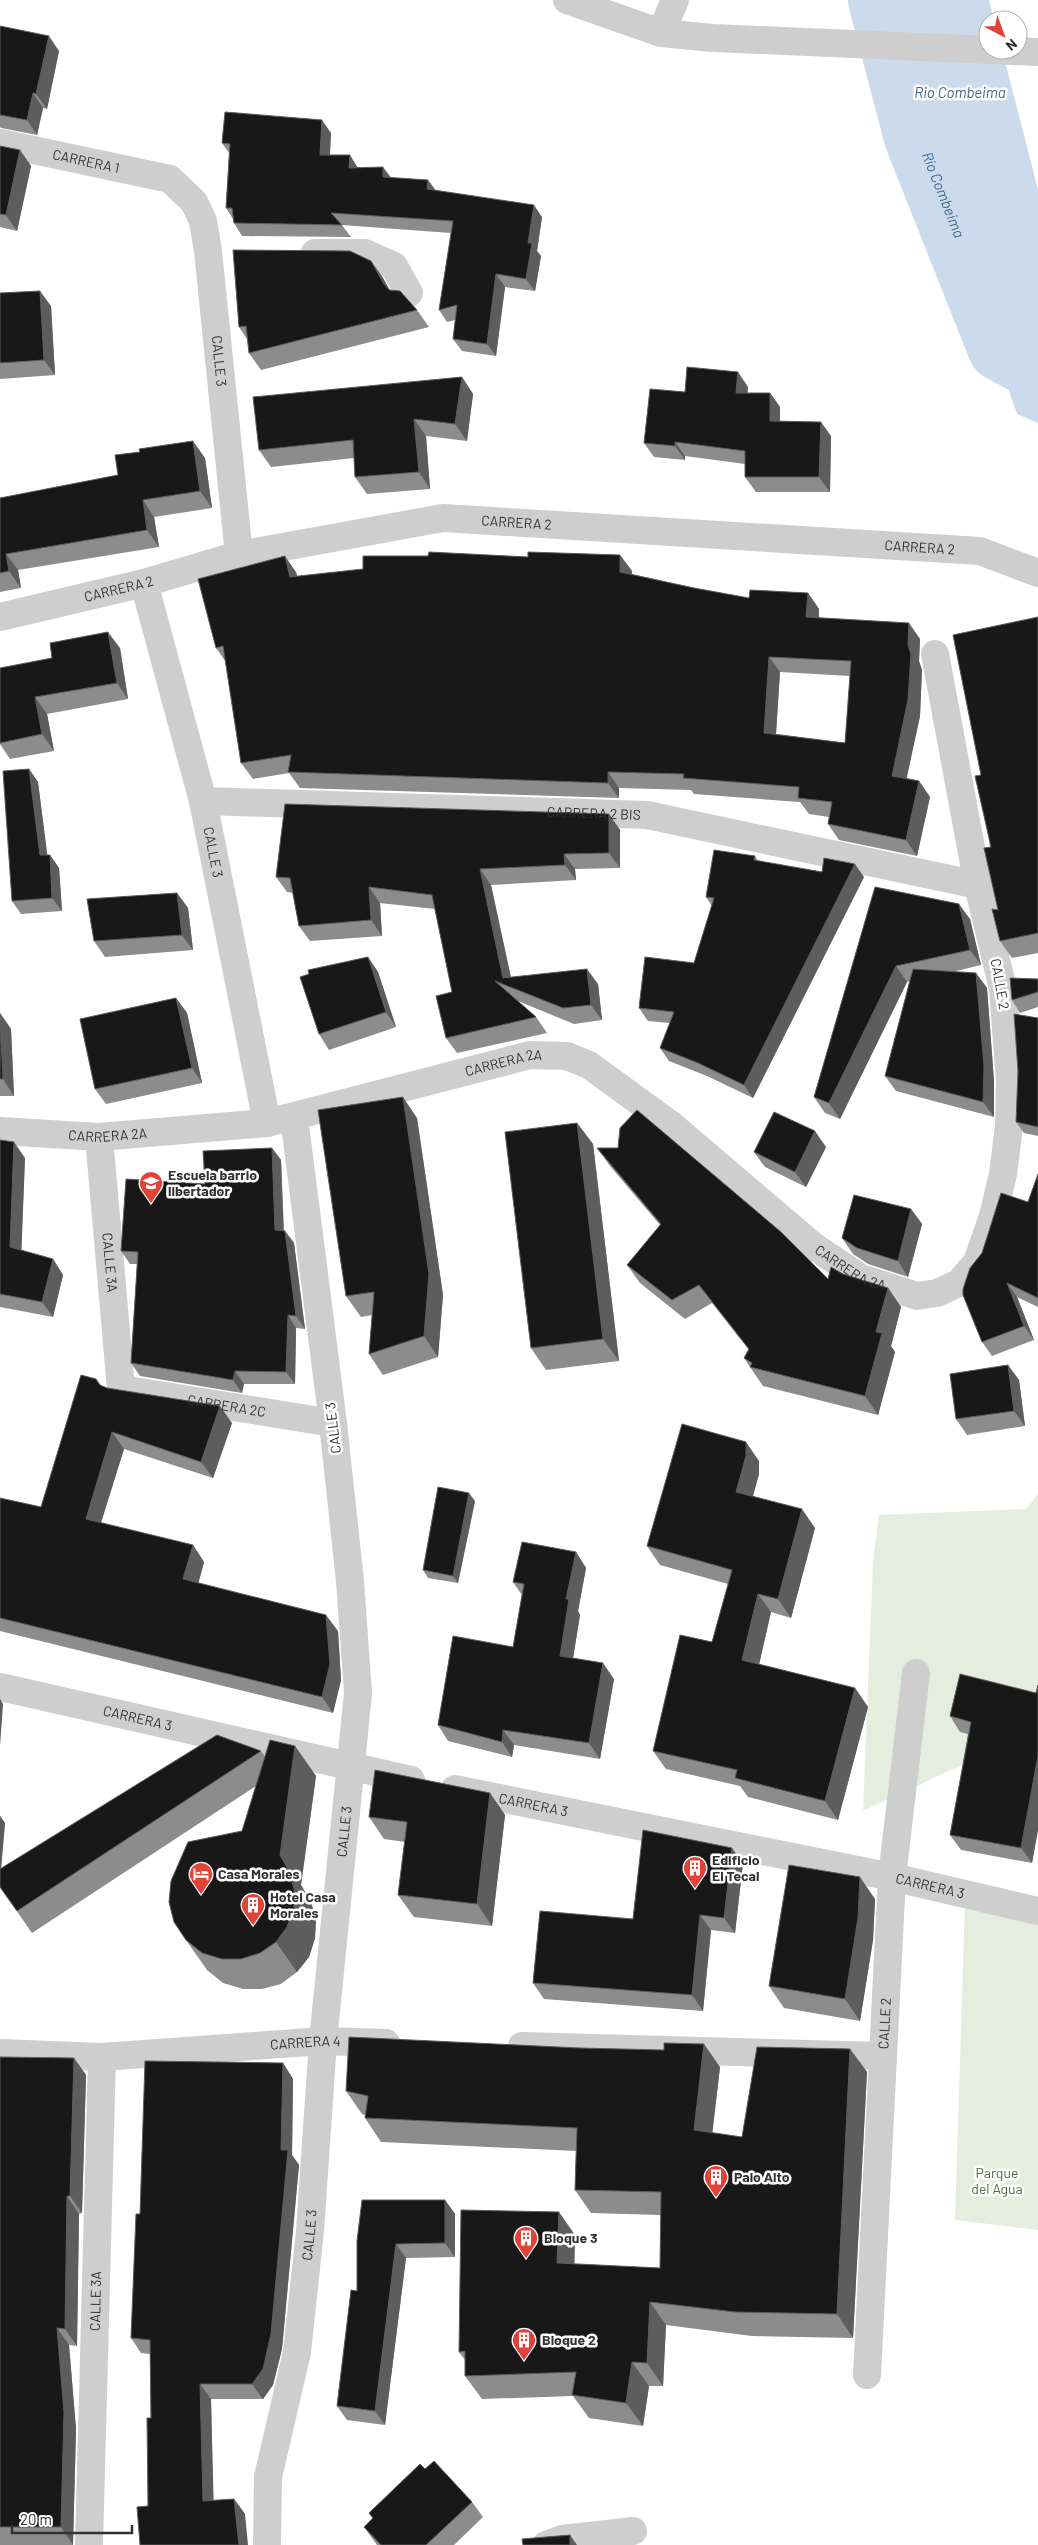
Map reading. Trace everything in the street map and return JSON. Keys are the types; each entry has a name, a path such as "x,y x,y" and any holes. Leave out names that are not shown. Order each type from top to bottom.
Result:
{"street":[{"path":"567,0 661,33 713,38 1038,52"},
{"path":"661,33 675,0"},
{"name":"CARRERA 1","path":"0,143 170,179"},
{"name":"CALLE 3","path":"170,179 194,202 203,221 208,251 239,555"},
{"path":"208,251 238,252"},
{"path":"287,252 365,253 394,266 409,293"},
{"name":"CARRERA 2","path":"0,617 144,583 239,555 442,518 980,552 1038,573"},
{"name":"CALLE 3","path":"144,583 203,801 267,1123"},
{"name":"CALLE 2","path":"935,654 978,886 1003,989 1010,1081 1003,1174 993,1216 977,1262 959,1284 937,1293"},
{"name":"CARRERA 2 BIS","path":"203,801 647,815 978,886"},
{"name":"CARRERA 2A","path":"0,1131 99,1137 267,1123 530,1055 566,1056 589,1065 670,1124 812,1245 861,1278 917,1296 937,1293"},
{"name":"CALLE 3","path":"266,2545 268,2477 297,2352 310,2231 323,2041 358,1693 350,1581 333,1423 294,1117"},
{"name":"CALLE 3A","path":"99,1137 121,1389"},
{"name":"CARRERA 2C","path":"121,1389 333,1423"},
{"name":"CALLE 2","path":"867,2375 892,1877 916,1673"},
{"name":"CARRERA 3","path":"0,1687 350,1768 892,1877 1038,1911"},
{"name":"CARRERA 4","path":"0,2052 102,2057 323,2041 413,2043"},
{"path":"493,2046 882,2056"},
{"name":"CALLE 3A","path":"88,2545 102,2057"},
{"path":"546,2545 562,2539 633,2531"}],"green space":[{"path":"1038,1494 1038,1710 1017,1739 863,1811 873,1562 879,1515 1026,1509"},
{"name":"Parque del Agua","path":"965,1900 1038,1919 1038,2230 955,2220"}],"water":[{"name":"Rio Combeima","path":"873,0 989,0 992,10 978,10 978,60 1005,60 1038,189 1038,423 1017,414"}],"building":[{"path":"0,26 49,36 36,94 33,93 27,120 0,115"},
{"path":"225,112 322,120 320,155 350,155 349,168 383,167 383,177 428,180 427,189 534,205 528,243 532,243 526,279 496,274 487,344 453,339 457,305 439,310 453,221 331,213 342,225 234,223 232,208 226,208 230,144 222,143"},
{"path":"0,146 20,150 6,215 0,214"},
{"path":"233,250 350,251 371,261 389,290 400,291 417,310 249,353 246,326 239,327"},
{"path":"40,291 44,360 0,363 0,293"},
{"path":"687,367 738,372 736,393 770,393 770,421 821,422 819,477 745,477 745,451 675,442 675,446 644,443 650,389 685,392"},
{"path":"462,377 455,424 414,419 419,472 355,477 353,440 259,450 253,397"},
{"path":"193,441 200,491 143,500 147,530 6,554 9,571 0,573 0,498 118,475 115,455 140,452 139,449"},
{"path":"429,552 528,557 528,552 620,555 620,572 694,588 749,598 750,590 808,593 806,617 909,623 908,645 911,654 908,700 892,776 919,781 906,840 828,824 832,802 798,798 799,787 683,778 684,774 608,772 608,783 288,772 291,755 241,763 223,646 216,648 198,579 285,556 290,577 363,569 363,556 428,556","holes":["769,657 851,661 845,743 764,733"]},
{"path":"1038,617 1038,933 1000,941 992,909 998,910 984,848 991,847 975,776 981,775 953,635"},
{"path":"108,632 117,683 35,697 42,734 0,743 0,668 52,658 50,643"},
{"path":"29,769 40,855 50,855 52,898 12,901 3,771"},
{"path":"285,804 609,814 609,853 564,854 565,865 480,869 503,978 587,969 591,1005 563,1008 495,981 536,1017 446,1038 436,996 452,992 432,895 369,887 371,920 299,926 290,878 276,877"},
{"path":"714,850 755,856 754,860 822,872 824,858 855,864 744,1085 698,1063 660,1048 674,1012 639,1008 645,957 694,963 714,898 706,897"},
{"path":"875,887 959,904 970,950 896,966 829,1103 814,1097"},
{"path":"177,893 182,935 94,941 87,899"},
{"path":"368,957 386,1012 319,1034 300,977 309,974 308,970"},
{"path":"913,969 976,973 984,1066 983,1102 885,1076"},
{"path":"1010,978 1038,979 1038,992 1012,1000"},
{"path":"176,998 192,1068 95,1089 80,1019"},
{"path":"1014,1014 1038,1018 1038,1127 1016,1122 1018,1071"},
{"path":"0,1020 3,1079 0,1079"},
{"path":"403,1097 429,1274 424,1336 369,1354 374,1292 346,1296 318,1110"},
{"path":"637,1110 781,1232 828,1279 831,1267 843,1274 888,1288 876,1332 882,1333 865,1396 750,1367 752,1363 744,1358 749,1349 699,1285 672,1300 627,1265 661,1224 597,1148 618,1148 620,1128"},
{"path":"774,1112 815,1131 795,1172 754,1152"},
{"path":"577,1123 603,1339 531,1348 505,1132"},
{"path":"0,1140 14,1142 10,1247 53,1259 42,1302 0,1294"},
{"path":"272,1148 275,1230 285,1231 296,1316 288,1315 286,1372 235,1371 233,1380 131,1363 138,1252 121,1251 126,1179 205,1184 203,1151"},
{"path":"1038,1174 1038,1298 1007,1283 1024,1326 982,1342 963,1295 963,1289 970,1268 982,1253 1001,1193 1028,1202"},
{"path":"854,1195 911,1209 898,1261 857,1248 842,1238"},
{"path":"1008,1365 1014,1411 956,1419 950,1374"},
{"path":"81,1375 96,1379 100,1385 107,1388 220,1406 201,1462 112,1432 86,1519 193,1545 183,1579 326,1615 330,1664 322,1697 0,1618 0,1498 41,1507"},
{"path":"682,1424 746,1442 746,1456 736,1492 802,1509 778,1599 758,1594 742,1660 855,1688 825,1801 735,1778 737,1770 653,1751 680,1635 712,1642 732,1570 647,1546"},
{"path":"438,1487 469,1493 453,1576 423,1570"},
{"path":"522,1542 576,1552 566,1599 569,1599 560,1656 603,1663 589,1743 503,1730 502,1742 438,1725 453,1636 513,1647 524,1584 513,1582"},
{"path":"960,1674 1036,1693 1038,1685 1038,1756 1021,1848 950,1835 971,1722 950,1716"},
{"path":"217,1735 261,1751 17,1911 0,1887 0,1869"},
{"path":"270,1740 295,1746 280,1855 289,1871 294,1889 294,1908 287,1927 276,1942 260,1953 241,1959 222,1959 202,1953 186,1940 174,1922 169,1902 171,1881 188,1842 242,1831"},
{"path":"375,1770 490,1793 477,1904 398,1895 407,1822 369,1817"},
{"path":"643,1830 732,1848 724,1918 700,1915 692,1995 533,1983 540,1911 633,1919"},
{"path":"789,1865 860,1877 858,1918 845,1999 769,1986"},
{"path":"349,2037 664,2050 664,2043 704,2044 694,2130 742,2137 757,2047 850,2049 837,2314 735,2312 650,2302 647,2363 632,2362 626,2403 572,2395 576,2372 465,2376 465,2351 459,2352 461,2210 559,2212 557,2263 660,2268 661,2192 575,2190 577,2128 365,2118 368,2096 346,2091"},
{"path":"0,2057 74,2058 70,2196 67,2196 65,2329 57,2328 64,2412 61,2527 0,2527"},
{"path":"145,2061 283,2063 281,2150 288,2150 271,2334 263,2369 252,2384 200,2384 203,2501 234,2499 239,2545 140,2545 137,2507 148,2506 147,2418 151,2418 150,2340 131,2338 136,2214 140,2214"},
{"path":"362,2200 445,2200 445,2243 396,2244 375,2411 337,2406 351,2290 357,2291 357,2241"},
{"path":"434,2461 472,2502 426,2545 381,2545 364,2527 373,2518 369,2513 420,2464 425,2469"},
{"path":"570,2535 570,2545 523,2545 522,2539"}],"waterway":[{"name":"Río Combeima","path":"884,0 920,137 1003,346 1038,365"}],"place":[{"name":"Escuela barrio libertador","path":"151,1204"},
{"name":"Edificio El Tecal","path":"695,1889"},
{"name":"Casa Morales","path":"201,1895"},
{"name":"Hotel Casa Morales","path":"253,1926"},
{"name":"Palo Alto","path":"716,2198"},
{"name":"Bloque 3","path":"526,2259"},
{"name":"Bloque 2","path":"524,2361"}]}
